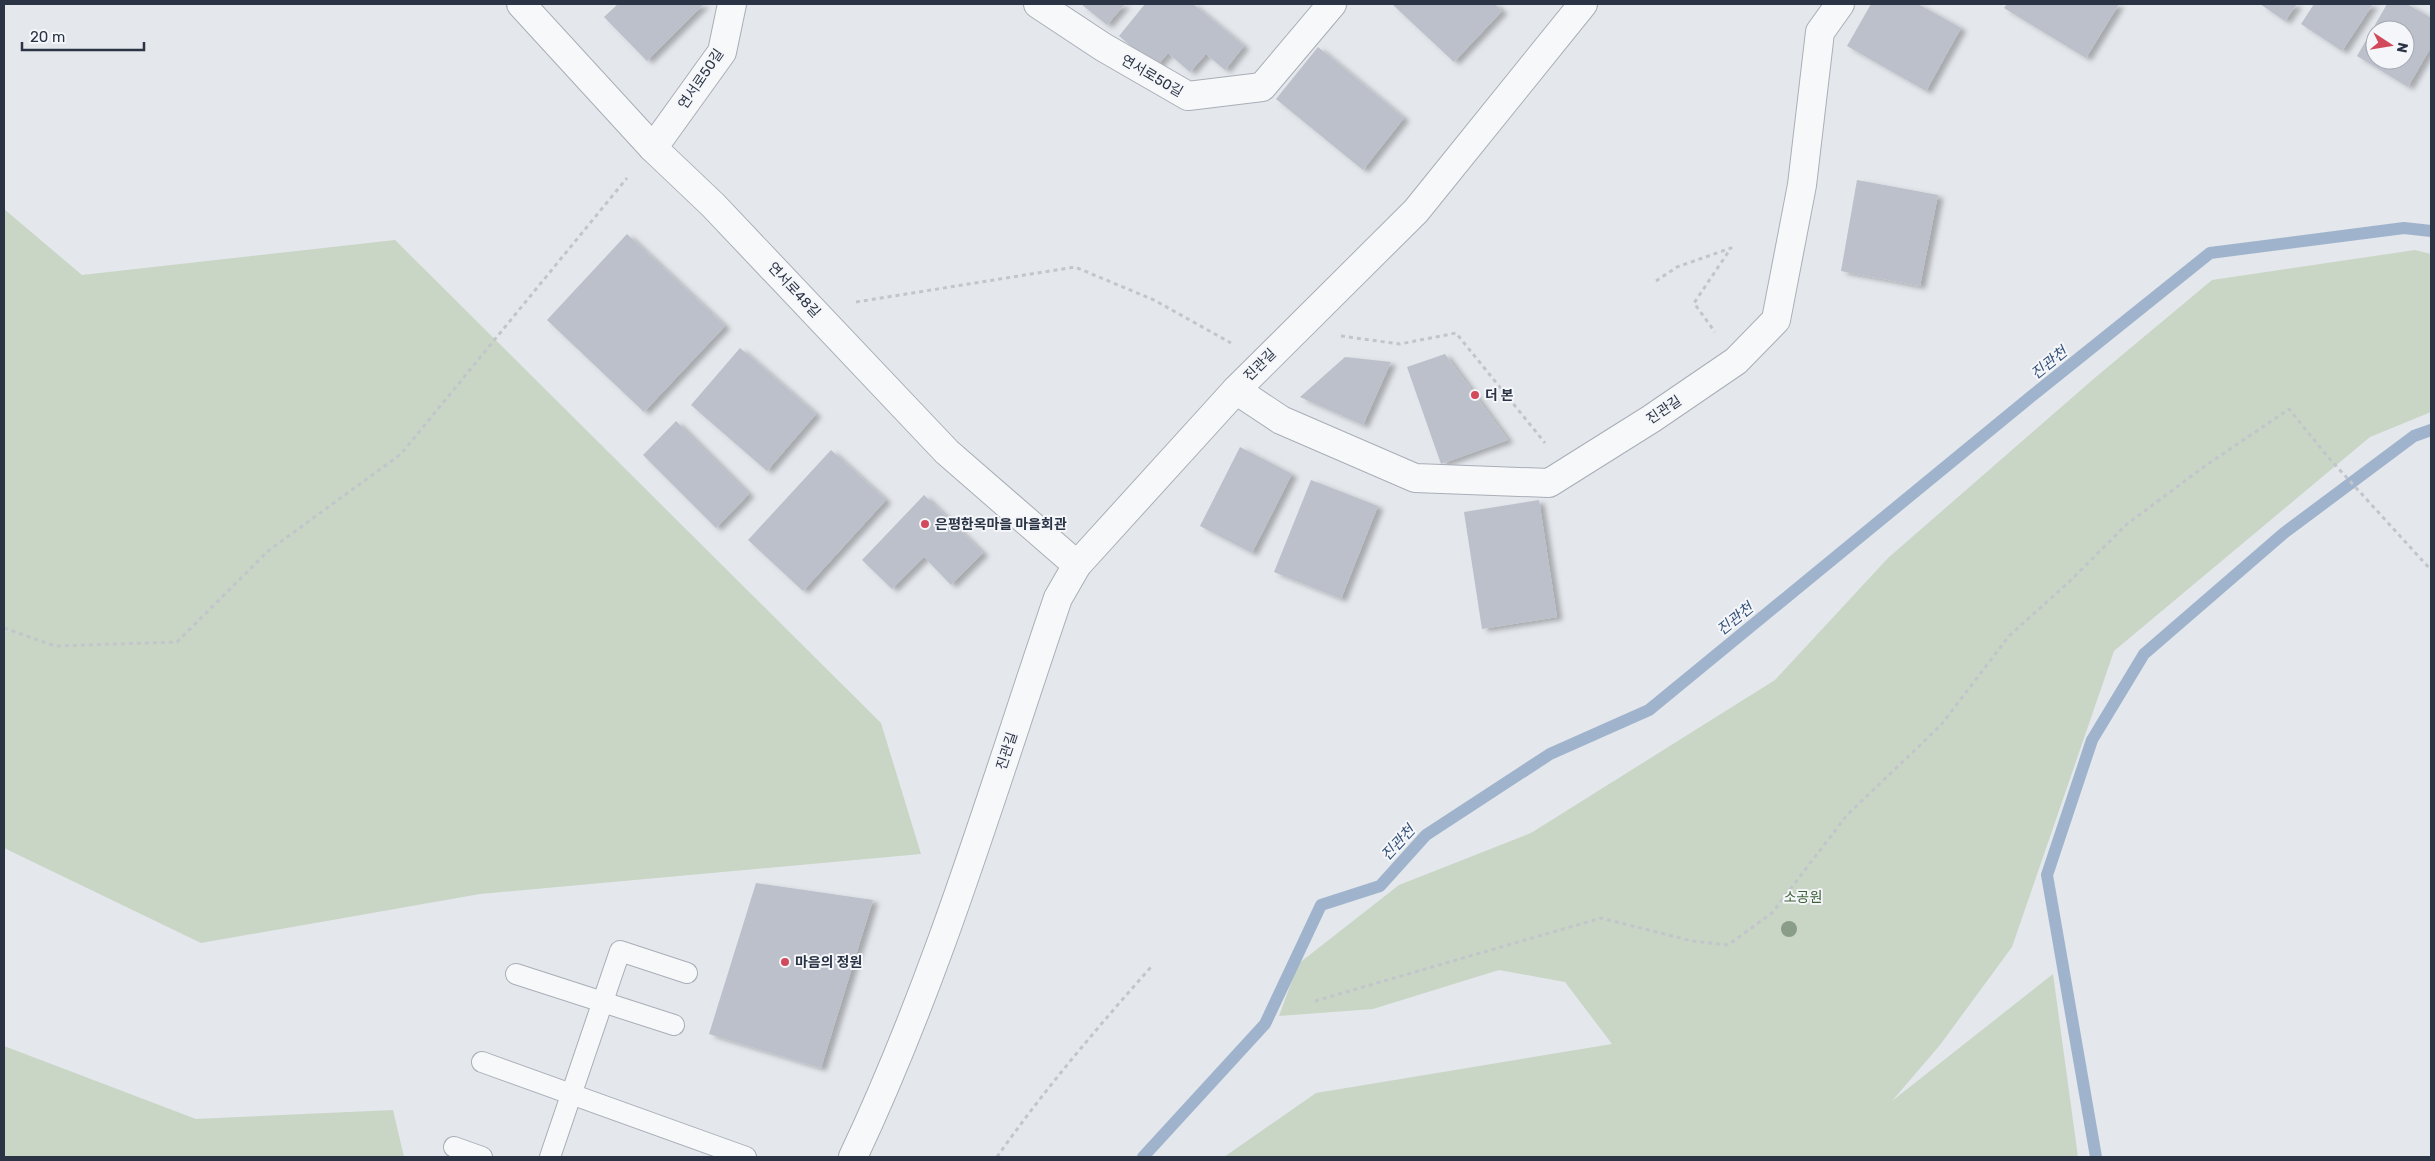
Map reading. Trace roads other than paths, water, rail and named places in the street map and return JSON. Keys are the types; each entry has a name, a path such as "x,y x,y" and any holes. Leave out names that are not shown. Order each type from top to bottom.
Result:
{"street":[{"name":"연서로48길","path":"521,4 653,148 713,205 947,452 1077,565"},
{"name":"연서로50길","path":"653,148 722,52 732,4"},
{"name":"연서로50길","path":"1038,4 1103,47 1188,96 1262,87 1332,4"},
{"name":"진관길","path":"853,1157 912,1025 983,826 1058,598 1077,565 1236,390 1416,211 1582,4"},
{"name":"진관길","path":"1236,390 1281,420 1415,478 1548,483 1652,419 1736,360 1776,320 1802,185 1820,32 1840,4"}],"lane":[{"path":"550,1157 620,950 687,973"},
{"path":"516,974 674,1025"},
{"path":"482,1062 746,1157"},
{"path":"454,1147 482,1157"}],"waterway":[{"name":"진관천","path":"1143,1157 1265,1024 1321,905 1380,886 1426,835 1550,754 1649,710 2033,395 2210,253 2404,228 2431,231"},
{"path":"2096,1157 2047,875 2092,740 2144,654 2284,533 2414,436 2431,430"}],"place":[{"name":"더 본","path":"1475,395"},
{"name":"은평한옥마을 마을회관","path":"925,524"},
{"name":"마음의 정원","path":"785,962"}],"park label":[{"name":"소공원","path":"1803,897"}]}
